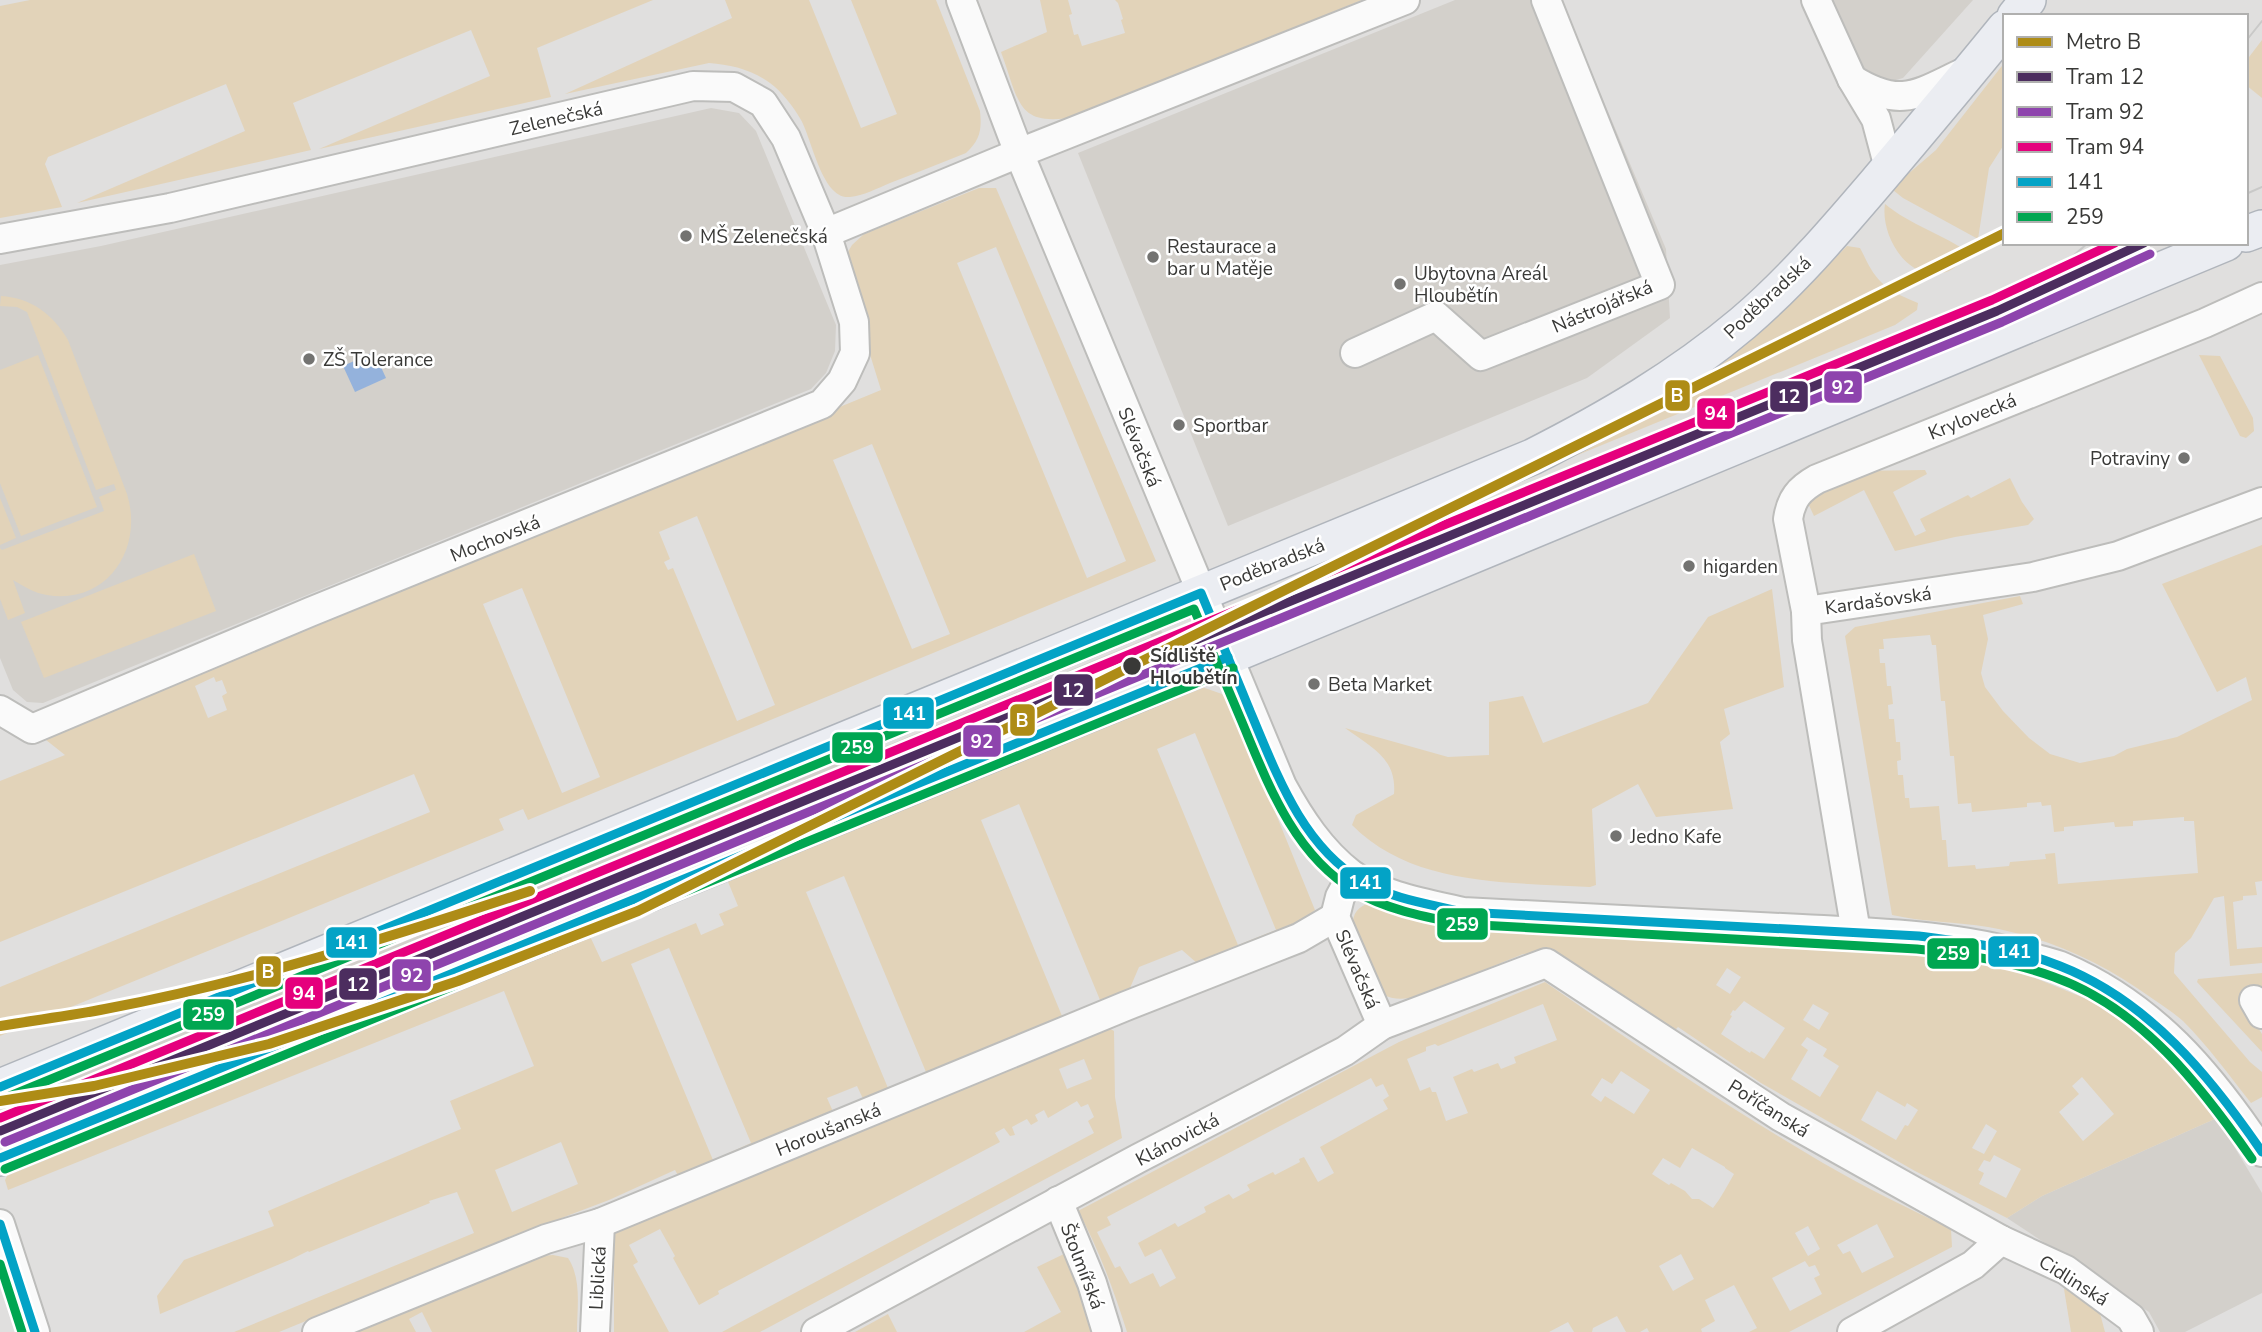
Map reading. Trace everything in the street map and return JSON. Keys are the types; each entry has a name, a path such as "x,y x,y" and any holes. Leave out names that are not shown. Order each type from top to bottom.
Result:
{"main road":[{"path":"2017,14 2028,0"},
{"name":"Poděbradská","path":"0,1087 1532,457 1616,412 1656,387 1701,356 1744,321 1832,236 2003,30"},
{"path":"0,1158 1228,657 2220,245"}],"street":[{"name":"Slévačská","path":"961,0 1019,153 1282,786 1297,814 1320,844 1352,875 1407,899 1463,912 1856,932 1997,947 2062,967 2098,985 2143,1013 2171,1037 2216,1086 2262,1152"},
{"path":"826,233 1019,153 1405,0"},
{"name":"Nástrojářská","path":"1355,353 1437,316 1481,356 1660,285 1546,0"},
{"path":"1816,0 1853,79 1880,127 1889,168"},
{"path":"1853,79 1871,90 1900,97 1972,69"},
{"name":"Zelenečská","path":"0,239 170,208 693,86 734,87 763,103 786,138 826,233"},
{"name":"Mochovská","path":"0,710 32,729 322,607 822,404 842,380 855,353 854,322 826,233"},
{"name":"Krylovecká","path":"1806,611 1788,519 1790,508 1802,487 2205,323 2262,297"},
{"name":"Kardašovská","path":"1856,932 1807,640 1806,611 2033,577 2118,556 2262,502"},
{"name":"Slévačská","path":"1352,875 1340,897 1335,917 1382,1025"},
{"name":"Horoušanská","path":"317,1332 546,1239 600,1223 1126,1006 1299,938 1335,917"},
{"name":"Klánovická","path":"816,1332 1058,1201 1346,1051 1382,1025 1546,963"},
{"name":"Poříčanská","path":"1546,963 1781,1117 2001,1240"},
{"name":"Štolmířská","path":"1058,1201 1092,1283 1107,1332"},
{"name":"Liblická","path":"595,1332 600,1223"},
{"path":"0,1224 35,1332"},
{"path":"1853,1332 1973,1265 2001,1240"},
{"name":"Cidlinská","path":"2001,1240 2066,1270 2131,1318 2139,1332"}],"shaded area":[{"path":"30,0 653,0 537,48 551,97 319,149 490,76 471,30 293,103 311,150 77,203 245,131 226,84 48,157 45,164 62,207 0,218 0,6"},
{"path":"725,0 809,0 861,128 897,114 851,0 936,0 980,111 981,124 977,139 966,153 870,192 850,197 840,195 825,179 801,120 787,100 770,83 748,71 709,63 565,94 732,18"},
{"path":"1040,0 1068,0 1074,35 1078,34 1082,46 1125,33 1121,20 1123,19 1115,0 1362,0 1080,116 1043,119 1032,115 1017,98 1001,52 1047,32"},
{"name":"Ubytovna Areál Hloubětín","path":"1455,0 1561,0 1666,249 1670,318 1587,378 1228,526 1078,153"},
{"path":"1825,0 1973,0 1903,78 1888,82 1864,68 1843,39"},
{"path":"2262,40 2262,98 2248,87 2248,58"},
{"path":"2003,65 2003,146 1989,168 1978,239 1893,190 1936,150"},
{"name":"ZŠ Tolerance","path":"711,108 739,113 756,131 836,325 835,351 826,373 811,389 43,703 27,702 13,690 0,658 0,265 101,246"},
{"path":"979,188 996,188 1156,561 528,820 523,809 499,819 504,830 0,1036 0,987 430,812 414,774 0,942 0,781 65,755 41,736 881,390 859,319 845,257 852,245 864,234","holes":["996,247 1126,561 1087,578 957,263","872,444 950,634 912,649 833,460","697,516 775,705 737,721 673,568 668,570 664,562 670,559 659,532","522,588 600,777 562,793 483,604","214,677 216,682 222,680 227,693 222,696 227,710 208,718 195,686"]},
{"path":"1885,204 1969,253 1949,271 1935,274 1910,265 1900,255 1887,230"},
{"path":"1847,246 1860,248 1875,276 1898,294 1918,303 1917,310 1895,325 1546,468 1807,286"},
{"path":"1,296 22,300 40,309 55,322 68,340 127,494 131,515 125,553 116,569 103,582 87,591 68,596 42,594 13,580 25,613 8,620 0,599 0,548 2,550 104,511 99,497 116,490 114,484 96,490 27,312 17,307 0,306"},
{"path":"38,355 97,507 21,536 0,483 0,370"},
{"path":"2199,355 2220,356 2253,418 2254,431 2246,438 2240,436"},
{"path":"1925,470 1927,474 1893,492 1915,536 1926,531 1920,519 2010,478 2034,519 2028,525 1955,537 1895,551 1864,490 1814,516 1806,499 1854,471"},
{"path":"0,498 16,538 0,545"},
{"path":"2262,545 2262,881 2255,882 2257,895 2243,896 2243,900 2233,902 2237,949 2262,947 2262,963 2230,966 2224,896 2214,898 2191,938 2175,953 2174,973 2250,1062 2262,1072 2262,1097 2251,1103 2183,1021 2134,986 2095,963 2054,945 2011,932 1892,915 1845,636 1855,627 2020,596 2023,604 1983,615 1988,639 1981,673 1985,687 2029,738 2050,754 2080,763 2177,737 2252,700 2246,677 2217,692 2162,584","holes":["1930,635 1932,645 1936,645 1941,701 1945,701 1958,804 1971,803 1972,812 2027,807 2027,803 2041,802 2042,806 2051,805 2054,832 2064,831 2064,827 2114,822 2115,827 2133,826 2133,821 2184,817 2184,821 2194,821 2198,873 2058,884 2055,853 2045,854 2046,859 2010,862 2009,866 1976,869 1975,865 1948,867 1939,806 1910,808 1909,798 1905,798 1903,775 1898,775 1900,742 1896,742 1894,719 1889,719 1888,705 1893,704 1891,686 1887,686 1885,663 1880,663 1879,649 1884,649 1883,639"]},
{"path":"194,554 216,611 44,678 21,622"},
{"path":"1772,589 1784,687 1724,709 1730,734 1720,742 1733,809 1656,817 1638,784 1592,809 1596,885 1590,887 1496,882 1433,871 1376,845 1352,825 1356,815 1394,794 1394,782 1387,762 1345,728 1448,757 1489,755 1489,702 1523,696 1543,743 1648,703 1708,617"},
{"path":"1148,627 1161,630 1172,653 1172,662 1165,671 1161,661 883,774 887,784 589,901 576,868 870,742 874,751 1151,637"},
{"path":"1199,686 1222,694 1234,711 1315,910 1300,925 1198,964 1182,950 1139,967 1127,995 865,1103 857,1086 827,1098 835,1116 680,1179 675,1170 609,1200 279,1332 234,1332 474,1233 457,1192 429,1201 430,1203 160,1314 157,1296 184,1260 274,1226 268,1211 461,1129 450,1101 534,1066 504,991 8,1190 5,1180 10,1170 588,932 602,962 696,923 701,935 724,925 719,914 738,906 726,877","holes":["1195,733 1276,930 1238,945 1157,749","1019,804 1100,1000 1062,1016 981,820","844,876 926,1072 888,1088 806,892","669,948 751,1143 713,1160 631,964","561,1142 578,1184 512,1212 495,1170"]},
{"path":"560,874 574,907 17,1134 12,1130 4,1110 8,1101"},
{"path":"1368,903 1432,921 1757,940 1958,959 2023,973 2089,1000 2138,1032 2169,1058 2217,1118 2042,1196 2007,1218 1915,1171 1761,1083 1678,1027 1671,1034 1543,953 1523,954 1420,996 1401,999 1382,994 1353,928 1355,914","holes":["1727,968 1741,977 1730,994 1716,985","1744,1001 1785,1028 1764,1059 1721,1034 1733,1010","1813,1004 1829,1013 1819,1030 1803,1020","1807,1037 1827,1049 1823,1056 1839,1066 1820,1097 1791,1079 1808,1050 1801,1045","2082,1077 2114,1114 2083,1141 2059,1112 2079,1094 2072,1086","1877,1091 1905,1107 1907,1103 1918,1110 1896,1140 1861,1120","1986,1124 1997,1131 1984,1154 1972,1148","1994,1155 2021,1169 2006,1198 1979,1184 1984,1173 1978,1170 1984,1160 1990,1162"]},
{"path":"2262,973 2262,990 2243,1004 2262,1034 2262,1052 2197,982 2198,979"},
{"path":"1545,982 1787,1142 1886,1197 1951,1229 1952,1247 1789,1332 1749,1332 1757,1328 1734,1285 1705,1300 1715,1321 1701,1329 1702,1332 1649,1332 1647,1328 1640,1332 1626,1332 1617,1316 1593,1328 1592,1332 1574,1332 1568,1322 1549,1332 1127,1332 1106,1270 1078,1211 1399,1042","holes":["1543,1004 1557,1040 1514,1057 1516,1063 1501,1069 1498,1063 1453,1077 1468,1113 1446,1121 1436,1092 1432,1092 1430,1087 1420,1091 1407,1059 1435,1044 1438,1046","1621,1071 1650,1090 1634,1114 1605,1096 1601,1102 1591,1095 1602,1078 1612,1084","1371,1078 1376,1087 1383,1084 1389,1096 1383,1100 1388,1109 1320,1147 1334,1173 1318,1182 1304,1157 1299,1159 1300,1162 1275,1175 1273,1172 1247,1185 1250,1190 1233,1199 1229,1194 1204,1207 1206,1212 1178,1227 1175,1223 1138,1243 1145,1257 1161,1249 1176,1278 1160,1287 1153,1273 1130,1284 1120,1266 1115,1268 1097,1232 1111,1225 1107,1217","1692,1148 1734,1174 1713,1208 1699,1199 1692,1199 1685,1191 1652,1174 1663,1158 1680,1168","1877,1224 1894,1257 1862,1273 1850,1251 1843,1254 1837,1245","1808,1226 1820,1249 1808,1256 1795,1233","1681,1254 1694,1279 1673,1291 1659,1266","1805,1261 1809,1267 1815,1265 1820,1275 1814,1278 1822,1294 1790,1311 1772,1278"]},
{"path":"1107,1027 1114,1031 1115,1097 1122,1138 760,1332 722,1332 1094,1133 1088,1121 1094,1117 1088,1104 1081,1107 1077,1101 1048,1118 1044,1110 1035,1115 1038,1121 1031,1125 1027,1119 1012,1127 1015,1135 1010,1136 1004,1128 995,1133 1000,1142 718,1291 719,1294 699,1305 660,1229 629,1245 638,1262 633,1265 669,1332 614,1332 614,1236 620,1227","holes":["1084,1059 1092,1079 1067,1089 1059,1069"]},
{"path":"2217,1118 2262,1193 2262,1293 2185,1332 2160,1332 2149,1312 2007,1218 2042,1196"},
{"path":"1066,1253 1095,1332 1024,1332 1061,1312 1037,1267"},
{"path":"540,1256 568,1258 575,1275 578,1294 577,1332 432,1332 422,1312 409,1319 416,1332 357,1332"},
{"path":"2081,1280 2098,1306 2105,1332 2071,1332 2064,1289"},
{"path":"888,1314 897,1332 855,1332"}],"water":[{"path":"374,352 386,378 355,392 343,366"}],"tram line":[{"path":"2248,38 2262,21"},
{"path":"2248,193 2262,187"},
{"path":"1985,301 2059,268 2086,245"},
{"name":"94","path":"0,1118 1992,300 2111,245"},
{"name":"12","path":"0,1131 1997,311 2140,245"},
{"name":"92","path":"5,1142 2002,322 2150,254"}],"metro line":[{"name":"B","path":"0,1101 94,1086 269,1044 458,981 638,911 2003,234"},
{"name":"B","path":"0,1026 92,1011 213,986 372,941 530,891"}],"transit line":[{"name":"141","path":"0,1087 1201,593 1270,758 1293,805 1322,848 1362,881 1411,900 1463,912 1919,936 1973,943 2043,960 2092,981 2149,1020 2199,1069 2262,1152"},
{"name":"259","path":"5,1098 1194,609 1262,770 1285,816 1315,858 1334,876 1367,898 1407,912 1461,924 1917,949 1986,959 2037,971 2085,991 2114,1008 2141,1029 2190,1078 2252,1159"},
{"name":"141","path":"0,1158 1228,657"},
{"name":"259","path":"5,1169 1233,668"},
{"name":"141","path":"0,1224 35,1332"},
{"name":"259","path":"0,1264 22,1332"}],"place":[{"name":"MŠ Zelenečská","path":"686,236"},
{"name":"Restaurace a bar u Matěje","path":"1153,257"},
{"name":"Ubytovna Areál Hloubětín","path":"1400,284"},
{"name":"ZŠ Tolerance","path":"309,359"},
{"name":"Sportbar","path":"1179,425"},
{"name":"Potraviny","path":"2184,458"},
{"name":"higarden","path":"1689,566"},
{"name":"Sídliště Hloubětín","path":"1132,666"},
{"name":"Beta Market","path":"1314,684"},
{"name":"Jedno Kafe","path":"1616,836"}]}
